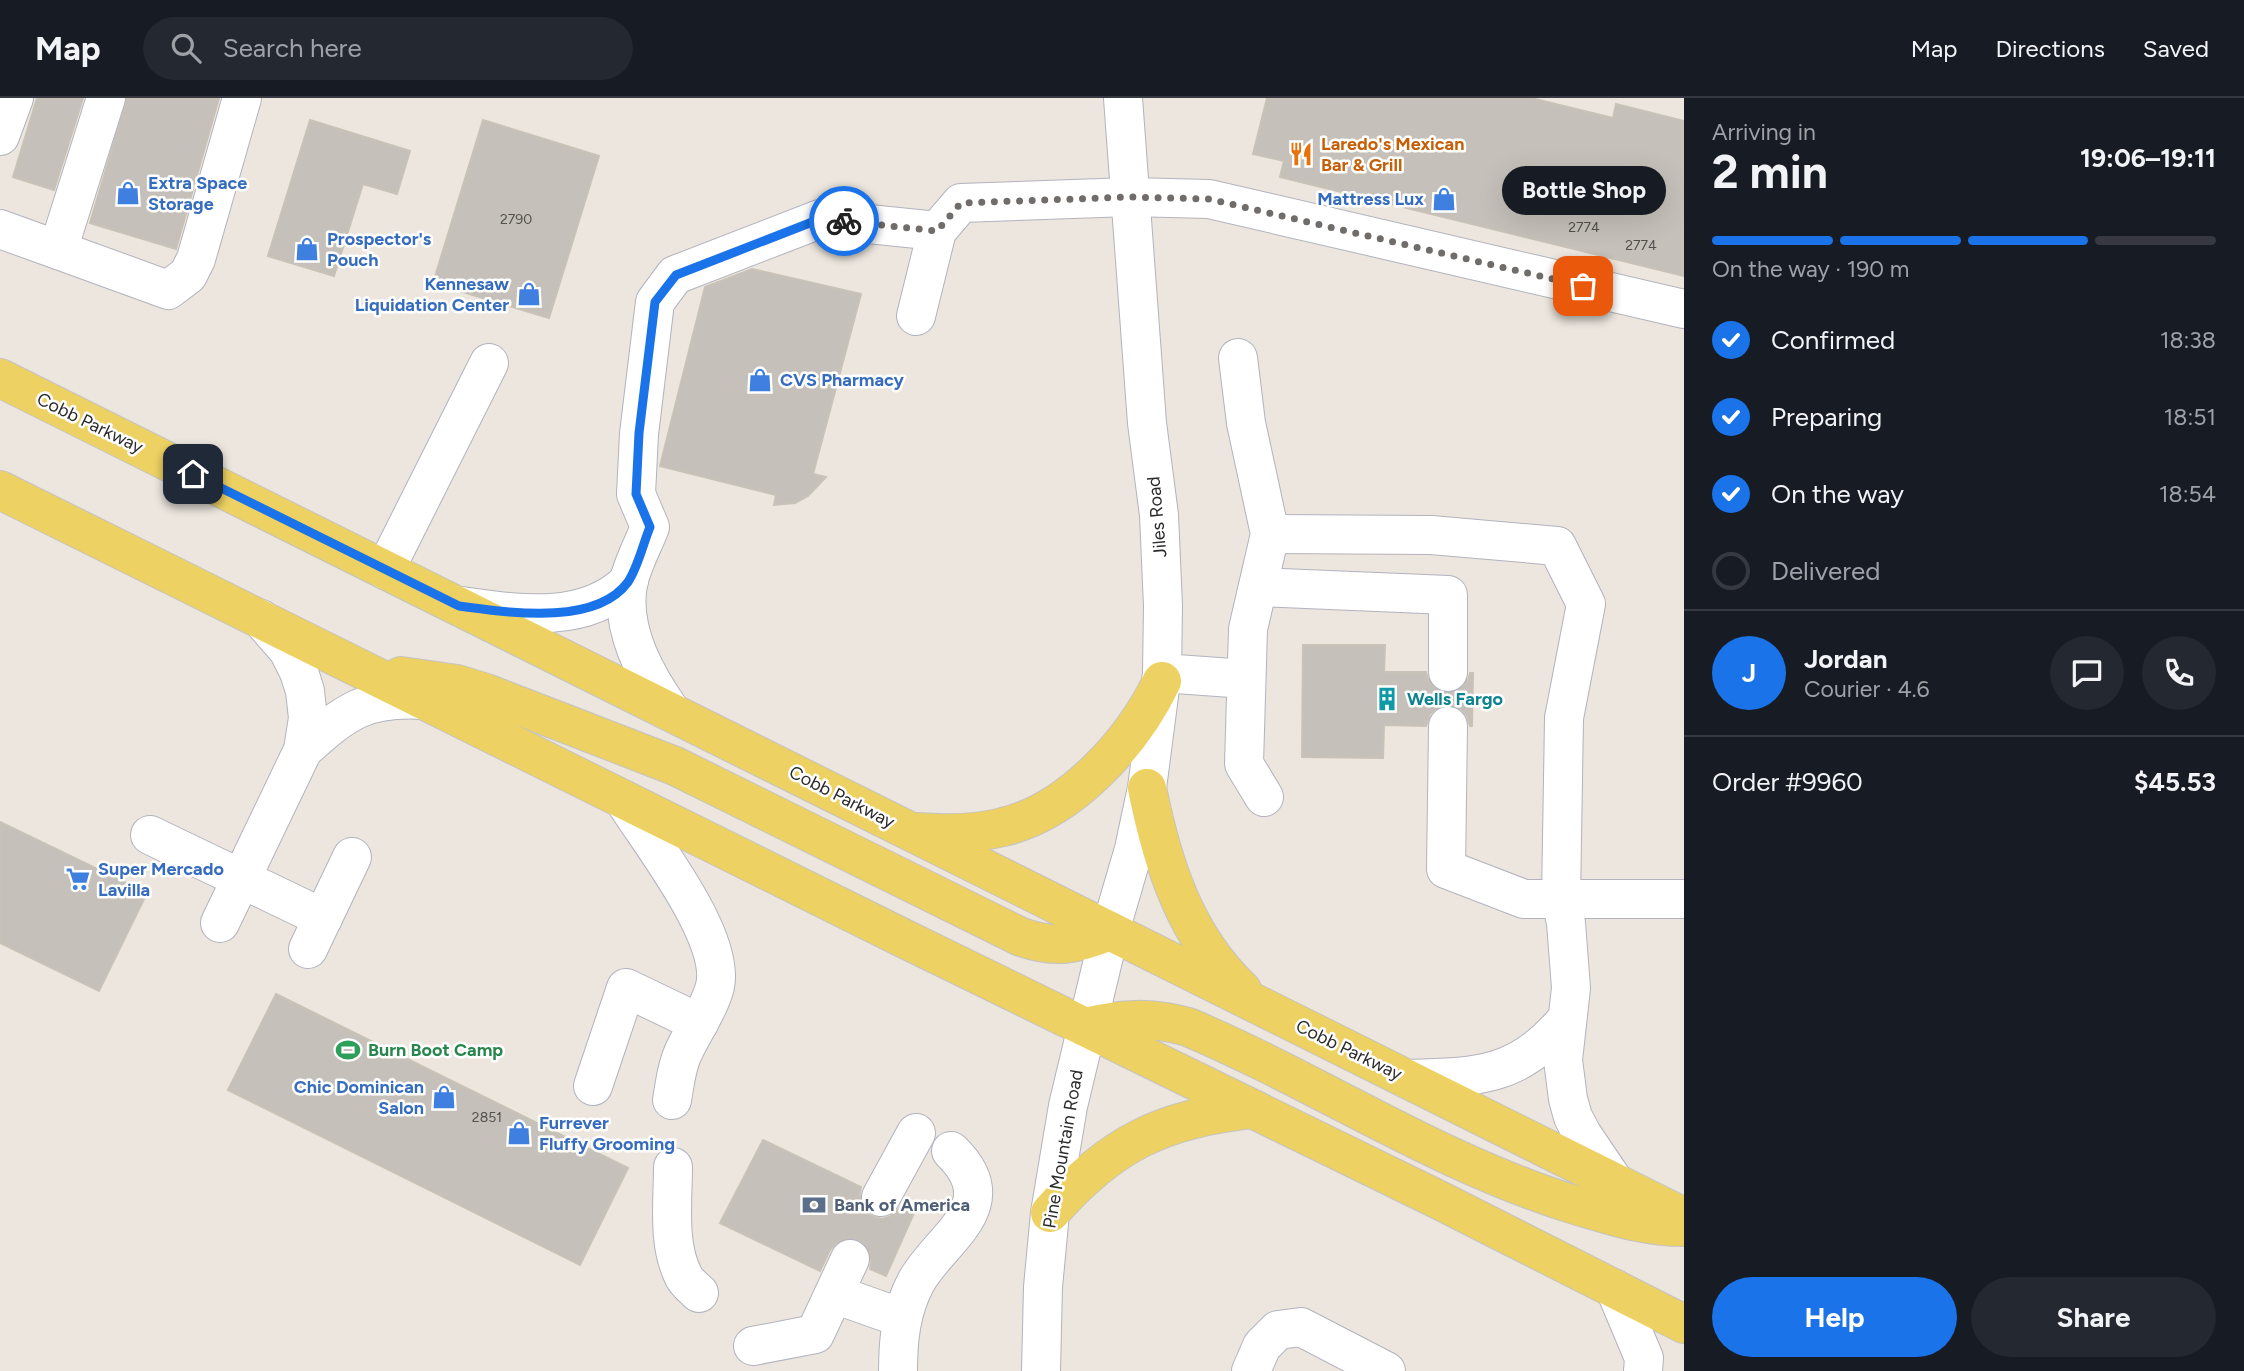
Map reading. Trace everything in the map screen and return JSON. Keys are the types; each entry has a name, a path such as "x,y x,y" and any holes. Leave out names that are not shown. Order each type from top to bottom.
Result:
{"main road":[{"name":"Cobb Parkway","path":"0,378 1684,1217"},
{"path":"0,490 1684,1324"},
{"path":"371,673 457,684 675,766 1031,941 1058,946 1083,941 1110,931"},
{"path":"908,831 936,834 1003,827 1034,815 1064,797 1111,758 1148,709 1162,677"},
{"path":"1147,788 1166,866 1179,901 1196,933 1217,965 1240,989 1265,1009"},
{"path":"1085,1027 1122,1019 1147,1019 1188,1027 1451,1158 1503,1181 1634,1223 1684,1227"},
{"path":"1050,1213 1096,1166 1120,1149 1171,1125 1224,1112 1254,1109"}],"street":[{"path":"0,135 14,98"},
{"path":"58,250 106,98"},
{"path":"0,229 168,290 188,275 196,259 242,98"},
{"name":"Jiles Road","path":"1110,931 1134,849 1147,788 1162,677 1163,606 1159,515 1147,423 1123,98"},
{"path":"916,316 937,231 961,203 1130,197 1209,199 1684,309"},
{"path":"670,710 654,688 642,663 627,613 629,581 650,527 636,494 639,433 655,302 676,275 820,219 937,231"},
{"path":"1238,358 1246,423 1270,534 1248,629 1244,764 1264,797"},
{"path":"385,570 489,363"},
{"path":"1270,534 1431,535 1557,545 1586,604 1564,718 1561,899 1566,923 1571,988 1563,1060 1564,1082 1573,1118 1615,1182"},
{"path":"459,606 506,612 576,610 598,604 618,593 629,581"},
{"path":"1258,587 1448,595 1448,672"},
{"path":"220,923 303,750 308,718 305,691 299,672 288,650 261,619"},
{"path":"1162,677 1246,679"},
{"path":"303,750 332,724 354,710 377,701 398,698 425,700"},
{"path":"1448,726 1446,869 1524,899 1684,899"},
{"path":"624,800 681,883 704,930 715,969 715,988 682,1053 672,1100"},
{"path":"150,835 241,879 315,934 352,857"},
{"name":"Pine Mountain Road","path":"1041,1371 1043,1287 1050,1213 1068,1106 1110,931"},
{"path":"593,1086 626,988 699,1023"},
{"path":"1407,1079 1467,1077 1506,1068 1539,1047 1566,1020"},
{"path":"881,1197 916,1133"},
{"path":"898,1371 902,1318 915,1283 934,1255 958,1232 966,1219 971,1202 969,1173 951,1152"},
{"path":"673,1167 673,1231 677,1258 684,1278 699,1293"},
{"path":"753,1346 815,1334 850,1259"},
{"path":"1615,1289 1644,1358 1643,1371"},
{"path":"834,1294 902,1318"},
{"path":"1251,1371 1262,1346 1278,1330 1301,1327 1387,1371"}],"building":[{"path":"37,98 83,98 54,190 13,177"},
{"path":"127,98 219,98 176,249 90,223"},
{"path":"1267,98 1531,98 1613,118 1616,104 1684,121 1684,276 1280,177 1284,161 1253,154"},
{"path":"310,120 410,151 397,194 363,184 334,276 268,256"},
{"path":"483,120 599,156 549,318 433,283"},
{"name":"CVS Pharmacy","path":"752,269 861,294 813,474 826,477 808,496 795,503 774,505 776,495 660,466 705,287"},
{"name":"Wells Fargo","path":"1303,645 1385,645 1384,672 1426,672 1429,683 1438,691 1447,694 1459,691 1467,683 1470,673 1473,673 1472,726 1460,708 1448,704 1438,707 1430,714 1426,726 1384,725 1383,758 1302,757"},
{"path":"0,822 147,893 99,991 0,943"},
{"path":"276,994 628,1168 580,1265 228,1090"},
{"name":"Bank of America","path":"763,1140 861,1187 859,1198 862,1208 871,1216 882,1219 892,1216 901,1207 914,1213 886,1276 870,1269 872,1258 868,1247 859,1239 847,1237 837,1242 820,1271 720,1223"}],"tunnel":[{"path":"1448,672 1448,726"},
{"path":"850,1259 881,1197"}],"way so far":[{"path":"844,221 937,231 961,203 1130,197 1209,199 1583,286"}],"place":[{"name":"Laredo's Mexican Bar & Grill","path":"1301,154"},
{"name":"Extra Space Storage","path":"128,193"},
{"name":"Mattress Lux","path":"1444,199"},
{"name":"Prospector's Pouch","path":"307,249"},
{"name":"Bottle Shop","path":"1583,286"},
{"name":"Kennesaw Liquidation Center","path":"529,294"},
{"name":"CVS Pharmacy","path":"760,380"},
{"name":"Wells Fargo","path":"1387,699"},
{"name":"Super Mercado Lavilla","path":"78,879"},
{"name":"Burn Boot Camp","path":"348,1050"},
{"name":"Chic Dominican Salon","path":"444,1097"},
{"name":"Furrever Fluffy Grooming","path":"519,1133"},
{"name":"Bank of America","path":"814,1205"}],"route":[{"path":"193,474 459,606 540,613 576,610 598,604 618,593 629,581 650,527 636,494 639,433 655,302 676,275 820,219 844,221"}]}
